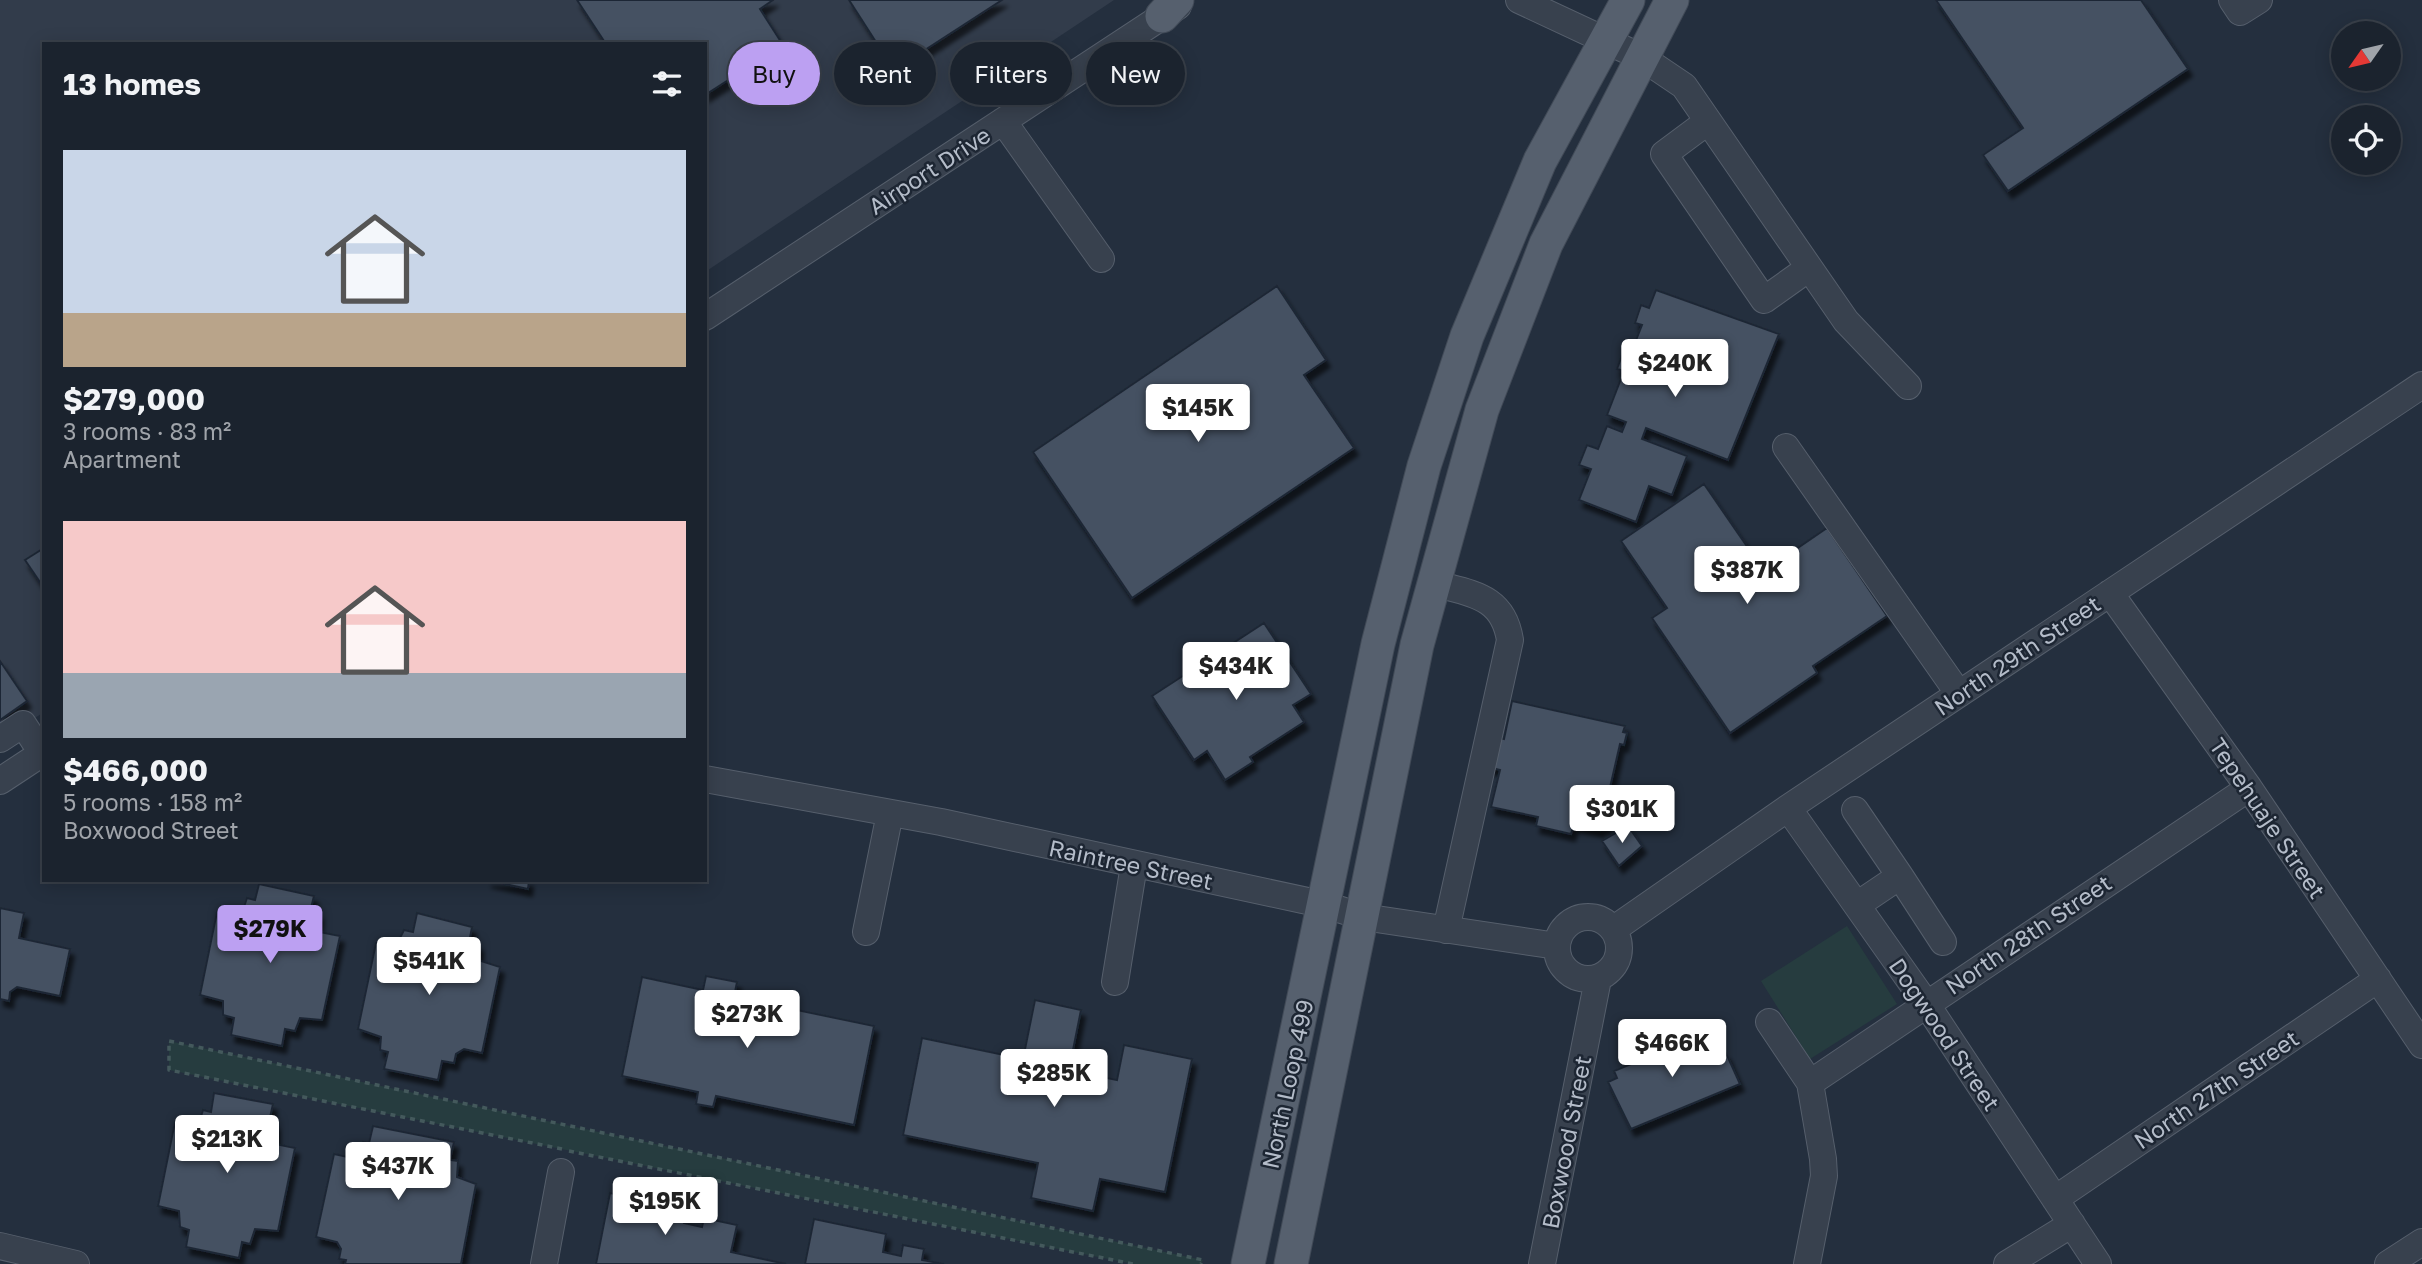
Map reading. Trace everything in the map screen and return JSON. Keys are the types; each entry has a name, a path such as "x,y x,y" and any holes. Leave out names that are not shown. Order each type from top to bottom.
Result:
{"main road":[{"name":"North Loop 499","path":"1248,1264 1326,905 1378,644 1424,466 1467,336 1540,161 1628,0"},
{"name":"North Loop 499","path":"1291,1264 1417,645 1482,410 1539,262 1672,0"}],"street":[{"path":"1519,0 1641,57 1684,86 1846,321 1908,386"},
{"path":"2232,0 2240,12 2259,0"},
{"name":"Airport Drive","path":"707,316 1176,5"},
{"path":"1003,121 1101,259"},
{"path":"1707,122 1664,154 1757,289 1765,300 1809,268"},
{"name":"North 29th Street","path":"1614,929 1788,808 2422,385"},
{"path":"1786,447 1959,694"},
{"path":"1433,583 1491,602 1507,625 1510,640 1446,930"},
{"name":"Tepehuaje Street","path":"2110,593 2249,788 2422,1045"},
{"path":"0,739 23,724 42,751"},
{"path":"0,781 42,753"},
{"name":"Raintree Street","path":"707,779 890,813 1326,905 1363,917 1557,946"},
{"name":"North 28th Street","path":"1810,1083 1926,1002 2249,788"},
{"name":"Dogwood Street","path":"1788,808 1926,1002 2098,1264"},
{"path":"1854,810 1943,942"},
{"path":"866,932 890,813"},
{"path":"1115,982 1134,865"},
{"path":"1857,905 1899,876"},
{"path":"1587,917 1602,919 1614,929 1620,943 1619,958 1611,971 1598,979 1582,980 1569,973 1559,961 1557,946 1561,932 1572,921 1587,917"},
{"name":"Boxwood Street","path":"1542,1264 1598,979"},
{"name":"North 27th Street","path":"2055,1199 2378,979"},
{"path":"1769,1022 1810,1083 1824,1176 1807,1264"},
{"path":"544,1264 562,1172"},
{"path":"2007,1264 2072,1224"},
{"path":"2388,1264 2422,1242"},
{"path":"0,1247 32,1259 76,1264"}],"path":[{"path":"1133,1264 169,1070 169,1041 1203,1259 1201,1264"}],"shaded area":[{"path":"0,0 1114,0 1051,42 950,42 950,105 956,105 707,271 707,42 42,42 42,713 0,741"}],"green space":[{"path":"1847,926 1897,1004 1810,1059 1761,981"},
{"path":"169,1041 1203,1260 1201,1264 1133,1264 169,1070"}],"building":[{"path":"577,0 773,0 760,9 781,42 728,42 728,80 707,94 707,42 605,42"},
{"path":"849,0 1002,0 936,43 876,42"},
{"path":"1936,0 2141,0 2188,69 2008,191 1983,155 2023,128"},
{"path":"1277,286 1326,360 1304,375 1354,448 1132,598 1033,452"},
{"path":"1656,290 1779,334 1728,460 1646,428 1642,439 1687,456 1672,495 1649,486 1636,522 1579,500 1591,469 1579,465 1587,445 1598,449 1607,426 1622,432 1626,422 1607,415 1624,371 1617,369 1624,350 1631,353 1642,325 1635,323 1641,305 1649,308"},
{"path":"1704,484 1764,571 1827,528 1887,616 1813,666 1817,673 1730,733 1652,618 1667,608 1621,541"},
{"path":"42,549 42,585 25,560"},
{"path":"1264,623 1311,694 1293,705 1304,722 1250,757 1253,762 1225,780 1207,751 1194,760 1152,696"},
{"path":"0,661 27,701 0,720"},
{"path":"1512,701 1625,726 1623,732 1627,733 1624,745 1620,744 1603,818 1608,819 1606,827 1601,826 1600,830 1574,824 1571,834 1536,826 1538,817 1491,807 1500,770 1480,765 1486,735 1504,739"},
{"path":"1628,826 1642,846 1619,866 1602,841"},
{"path":"496,882 529,882 528,889"},
{"path":"259,884 314,896 310,912 319,914 317,928 320,932 340,936 322,1020 300,1018 295,1031 285,1029 282,1046 231,1035 234,1018 223,1015 223,1001 200,995 217,912 232,915 242,913 247,898 255,900"},
{"path":"0,908 24,913 19,938 70,949 60,996 17,987 10,992 9,1001 0,999"},
{"path":"417,913 472,927 469,943 479,945 478,960 500,967 482,1053 464,1049 456,1054 454,1063 442,1061 438,1080 384,1069 388,1052 380,1050 381,1037 358,1029 376,943 396,946 404,930 413,932"},
{"path":"706,976 737,982 734,997 874,1026 854,1125 716,1096 713,1107 696,1104 698,1092 622,1076 642,977 703,990"},
{"path":"1035,1000 1081,1010 1069,1070 1117,1080 1124,1045 1192,1059 1165,1192 1100,1179 1093,1211 1031,1198 1038,1163 903,1135 922,1038 1023,1059"},
{"path":"1678,1031 1682,1038 1697,1031 1702,1041 1708,1038 1716,1057 1726,1053 1740,1084 1631,1129 1608,1082 1617,1078 1614,1071 1670,1048 1664,1036"},
{"path":"214,1093 273,1104 269,1122 275,1124 275,1144 295,1148 278,1231 255,1229 250,1244 242,1242 239,1258 186,1247 189,1230 180,1227 179,1211 158,1206 175,1122 190,1125 199,1123 203,1110 211,1112"},
{"path":"373,1126 454,1142 450,1160 458,1161 457,1177 476,1184 461,1264 345,1264 346,1260 339,1259 341,1249 337,1242 316,1237 334,1154 352,1158 361,1155 363,1142 369,1143"},
{"path":"610,1193 687,1208 684,1223 702,1227 704,1218 737,1225 731,1252 786,1264 596,1264"},
{"path":"814,1219 886,1234 883,1252 901,1256 903,1245 924,1249 922,1260 944,1264 805,1264"}]}
